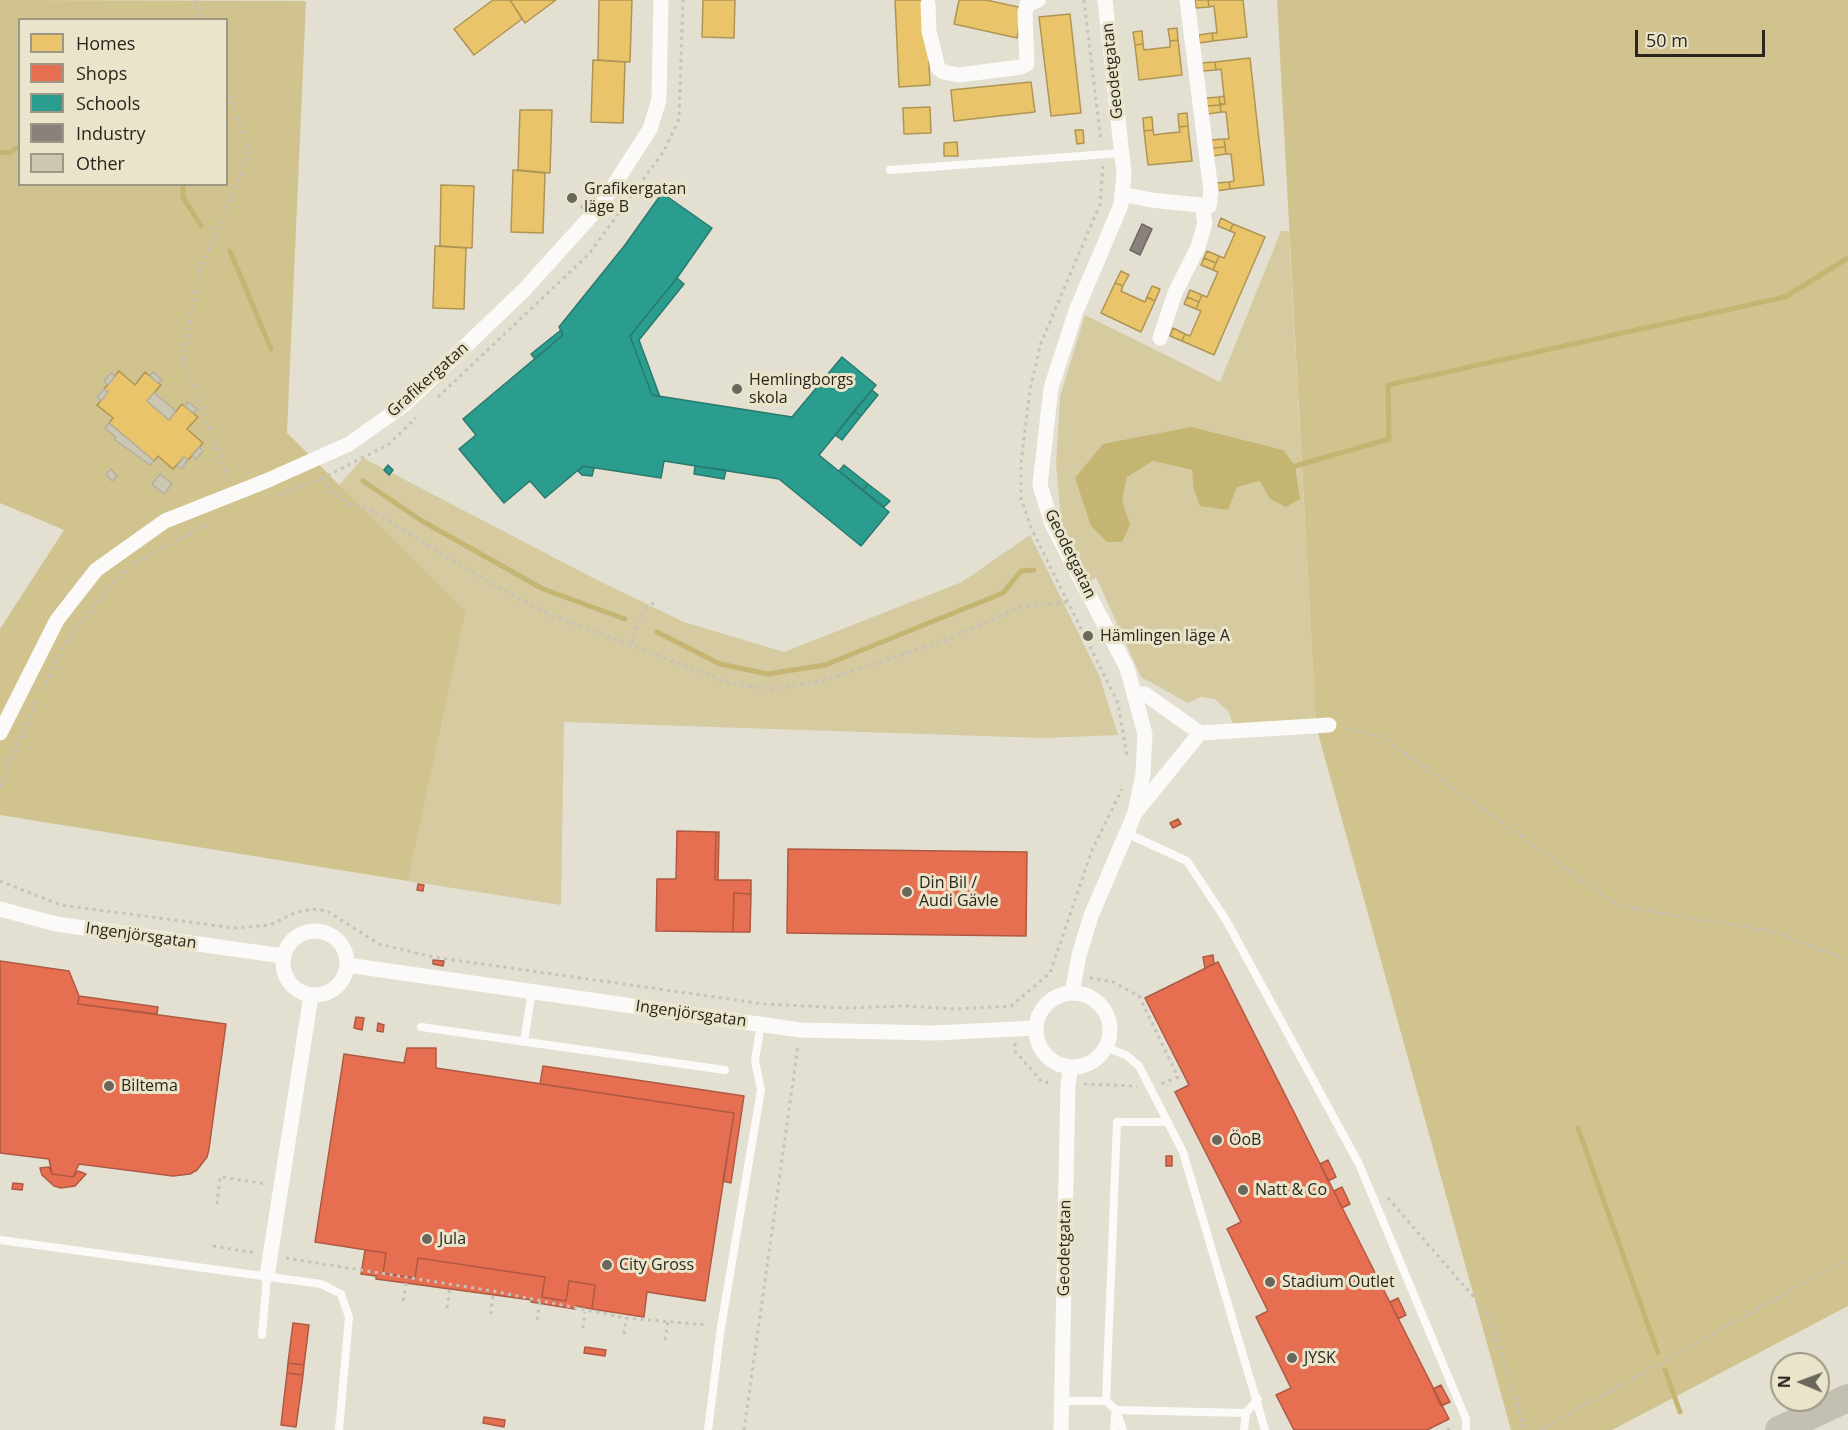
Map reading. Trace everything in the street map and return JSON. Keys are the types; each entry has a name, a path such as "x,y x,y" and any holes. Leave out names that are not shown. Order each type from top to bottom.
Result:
{"highway":[{"path":"1779,1430 1848,1398"}],"street":[{"name":"Grafikergatan","path":"0,733 57,620 96,570 165,521 235,494 349,444 404,405 525,290 601,205 650,129 659,100 661,0"},
{"path":"928,4 929,31 938,68 943,72 959,75 1021,68 1027,64 1024,12 1027,5 1038,0"},
{"name":"Geodetgatan","path":"1072,993 1074,975 1091,916 1135,813 1143,774 1145,734 1136,694 1127,668 1052,524 1041,485 1051,388 1076,311 1121,205 1124,174 1105,0"},
{"path":"1122,194 1209,206 1211,191 1187,0"},
{"path":"1160,338 1175,293 1198,247 1205,223 1202,206"},
{"path":"1136,694 1145,694 1200,733 1329,725"},
{"path":"1135,813 1200,733"},
{"name":"Ingenjörsgatan","path":"0,909 56,924 283,956"},
{"path":"324,932 341,944 347,965 340,984 332,991 311,996 292,986 283,967 283,956 287,946 303,933 324,932"},
{"name":"Ingenjörsgatan","path":"347,965 800,1030 923,1033 1036,1028"},
{"path":"1072,993 1083,995 1101,1006 1109,1026 1105,1047 1091,1062 1071,1067 1049,1059 1037,1039 1036,1028 1044,1007 1052,1000 1072,993"},
{"path":"267,1276 311,996"},
{"name":"Geodetgatan","path":"1061,1430 1068,1084 1071,1067"}],"lane":[{"path":"890,170 1122,153"},
{"path":"1126,833 1187,861 1226,920 1359,1164 1466,1419 1466,1430"},
{"path":"524,1042 532,991"},
{"path":"708,1430 721,1327 761,1090 755,1061 761,1023"},
{"path":"421,1027 724,1070"},
{"path":"1105,1047 1126,1055 1139,1066 1183,1152 1258,1399 1265,1430"},
{"path":"1106,1401 1117,1122 1168,1122"},
{"path":"0,1240 321,1284 341,1294 349,1317 339,1430"},
{"path":"262,1335 267,1276"},
{"path":"1244,1430 1245,1413 1258,1399"},
{"path":"1062,1401 1106,1401 1116,1410 1123,1430"},
{"path":"1116,1410 1245,1413"},
{"path":"1114,1430 1116,1410"}],"path":[{"path":"195,0 201,18"},
{"path":"1084,0 1104,169 1100,204 1041,344 1030,388 1021,464 1021,499 1032,530 1118,703 1126,766"},
{"path":"228,93 250,153 199,273 183,358 235,494"},
{"path":"323,478 328,490 346,503 369,509 548,614 631,643 732,684 775,689 825,680 950,639 1020,608 1067,602"},
{"path":"631,643 645,608 655,602"},
{"path":"1329,725 1382,736 1618,906 1771,931 1848,960"},
{"path":"0,881 61,906 234,928 270,925 294,914 313,909 327,911 379,944 433,957 764,1004 844,1008 905,1006 956,1010 1011,1006 1050,973 1092,850 1124,785"},
{"path":"1050,973 1113,982 1138,996 1179,1077 1151,1087"},
{"path":"744,1430 800,1030"},
{"path":"217,1204 220,1177 280,1185"},
{"path":"1383,1191 1490,1316 1525,1430"},
{"path":"213,1246 407,1280 493,1291 626,1318 721,1327"},
{"path":"1540,1430 1848,1259"},
{"path":"403,1301 407,1280"},
{"path":"447,1308 450,1285"},
{"path":"491,1314 493,1291"},
{"path":"537,1320 540,1300"},
{"path":"583,1328 585,1311"},
{"path":"624,1334 626,1318"},
{"path":"665,1340 669,1321"}],"shaded area":[{"path":"0,0 306,1 287,433 466,611 408,881 0,815 0,629 64,530 0,503"},
{"path":"1277,0 1848,0 1848,1306 1612,1430 1511,1430 1316,726"},
{"path":"1281,231 1289,231 1316,726 1236,731 1228,711 1215,699 1201,697 1188,703 1141,677 1096,577 1089,582 1061,520 1056,464 1060,397 1085,315 1220,382","holes":["1103,444 1295,467 1270,499 1261,481 1237,486 1228,510 1193,487 1192,470 1153,461 1127,477 1122,501"]},
{"path":"1191,427 1283,450 1295,466 1300,499 1286,507 1270,499 1260,481 1237,487 1228,510 1200,506 1193,487 1192,470 1153,461 1127,477 1122,501 1130,525 1122,542 1107,542 1091,526 1075,478 1103,444"},
{"path":"363,458 599,581 684,622 784,652 962,582 1030,535 1099,675 1118,735 1042,738 564,722 561,905 408,881 466,611 339,485"}],"building: Homes":[{"path":"493,0 510,0 522,19 474,55 454,29"},
{"path":"510,0 556,0 525,23"},
{"path":"599,0 632,0 630,62 598,60"},
{"path":"703,0 735,0 734,38 702,37"},
{"path":"895,0 926,0 930,85 899,87"},
{"path":"959,0 986,0 1023,8 1017,38 954,24"},
{"path":"1195,0 1208,0 1209,7 1196,8"},
{"path":"1208,0 1243,0 1247,37 1213,41 1212,33 1217,33 1214,6 1209,7"},
{"path":"1070,14 1081,113 1051,116 1039,17"},
{"path":"1177,28 1178,40 1170,41 1168,29"},
{"path":"1142,31 1143,44 1135,45 1133,32"},
{"path":"1212,33 1213,41 1199,43 1199,35"},
{"path":"1178,40 1182,75 1139,80 1135,45 1143,44 1144,50 1170,47 1170,41"},
{"path":"1250,58 1264,185 1230,189 1229,182 1234,181 1231,154 1226,154 1224,139 1229,139 1226,112 1221,112 1220,105 1225,104 1221,69 1216,70 1215,62"},
{"path":"593,60 625,62 623,123 591,122"},
{"path":"1215,62 1216,70 1203,71 1202,63"},
{"path":"1031,82 1035,112 954,121 951,90"},
{"path":"1224,96 1225,104 1220,104 1219,97"},
{"path":"1219,97 1220,105 1207,106 1206,98"},
{"path":"1220,105 1221,112 1208,114 1207,106"},
{"path":"930,107 931,133 904,134 903,108"},
{"path":"520,110 552,110 550,173 518,170"},
{"path":"1187,113 1188,126 1179,127 1178,114"},
{"path":"1152,117 1153,130 1144,131 1143,118"},
{"path":"1188,126 1192,161 1148,165 1144,131 1153,130 1154,135 1180,132 1179,127"},
{"path":"1075,130 1083,130 1084,143 1077,144"},
{"path":"1224,139 1225,147 1212,148 1211,140"},
{"path":"957,142 958,156 944,156 944,143"},
{"path":"1225,147 1226,154 1213,156 1212,148"},
{"path":"513,170 545,173 543,233 511,232"},
{"path":"1229,182 1230,189 1216,191 1216,183"},
{"path":"441,185 474,186 472,248 440,246"},
{"path":"1221,218 1233,224 1230,231 1218,226"},
{"path":"1233,224 1265,237 1214,355 1182,341 1185,334 1190,336 1201,311 1196,309 1202,295 1207,297 1218,272 1213,270 1219,256 1224,258 1232,240 1235,233 1230,231"},
{"path":"435,246 466,248 464,309 433,308"},
{"path":"1207,251 1219,256 1216,263 1204,258"},
{"path":"1204,258 1216,263 1213,270 1201,265"},
{"path":"1121,271 1129,275 1123,286 1115,283"},
{"path":"1115,283 1123,286 1121,291 1145,302 1147,297 1155,301 1141,332 1101,313"},
{"path":"1152,286 1160,289 1155,301 1147,297"},
{"path":"1190,290 1202,295 1199,302 1187,297"},
{"path":"1187,297 1199,302 1196,309 1184,304"},
{"path":"1173,328 1185,334 1182,341 1170,336"},
{"path":"119,371 135,385 145,372 161,385 147,401 169,420 182,404 198,417 187,429 203,443 188,460 184,457 173,469 158,456 154,461 109,423 113,418 97,405 108,392 104,389"}],"building: Shops":[{"path":"1178,819 1181,824 1173,828 1170,823"},
{"path":"677,831 716,832 715,880 751,880 751,894 734,893 733,932 656,931 657,879 676,879"},
{"path":"716,832 719,832 718,880 715,880"},
{"name":"Din Bil / Audi Gävle","path":"788,849 1027,852 1026,936 787,933"},
{"path":"418,884 424,885 423,891 417,890"},
{"path":"734,893 751,894 750,932 733,932"},
{"path":"1213,955 1214,964 1205,968 1203,957"},
{"path":"433,960 444,961 443,966 433,964"},
{"name":"Biltema","path":"0,961 69,971 79,996 78,1004 226,1024 209,1149 207,1157 197,1170 190,1174 173,1176 79,1164 73,1177 52,1174 49,1159 0,1153"},
{"path":"1218,962 1449,1419 1427,1430 1294,1430 1276,1395 1291,1388 1256,1317 1268,1311 1227,1229 1241,1222 1175,1092 1189,1085 1145,998"},
{"path":"79,996 158,1007 157,1014 78,1004"},
{"path":"356,1017 364,1018 362,1030 354,1028"},
{"path":"378,1023 384,1025 383,1032 377,1031"},
{"path":"407,1048 436,1048 436,1068 734,1113 705,1301 647,1292 644,1317 592,1309 595,1285 569,1281 566,1301 542,1297 545,1277 418,1258 415,1278 383,1273 386,1253 315,1242 344,1054 404,1063"},
{"path":"543,1066 744,1096 731,1183 723,1181 734,1113 540,1084"},
{"path":"1166,1156 1172,1156 1172,1166 1166,1166"},
{"path":"1328,1160 1336,1177 1328,1181 1320,1164"},
{"path":"49,1167 52,1174 73,1177 78,1171 86,1174 75,1186 61,1188 54,1186 42,1175 40,1168"},
{"path":"13,1183 23,1184 22,1190 12,1189"},
{"path":"1342,1187 1350,1204 1342,1208 1334,1191"},
{"path":"365,1250 386,1253 383,1273 415,1278 418,1258 545,1277 542,1297 566,1301 569,1281 595,1285 592,1309 576,1306 575,1309 531,1302 532,1300 376,1279 376,1276 361,1274"},
{"path":"1398,1298 1406,1315 1398,1319 1390,1302"},
{"path":"293,1323 309,1325 304,1365 288,1363"},
{"path":"585,1347 606,1350 605,1356 584,1353"},
{"path":"288,1363 304,1365 303,1375 287,1373"},
{"path":"287,1373 303,1375 296,1427 281,1425"},
{"path":"1441,1385 1450,1402 1441,1406 1433,1389"},
{"path":"484,1417 505,1420 504,1427 483,1423"}],"building: Schools":[{"path":"662,193 712,228 677,278 630,336 652,395 792,417 842,357 876,385 819,455 889,512 861,546 779,479 664,461 661,478 583,466 545,498 530,481 504,503 459,449 476,435 463,419 563,335 559,327 625,245"},
{"path":"677,278 684,284 639,340 660,397 652,395 630,336"},
{"path":"561,330 563,335 535,359 531,354"},
{"path":"872,390 878,395 861,416 854,411"},
{"path":"854,411 861,416 842,440 835,435"},
{"path":"388,465 393,470 389,475 384,470"},
{"path":"844,465 868,484 863,490 839,471"},
{"path":"583,466 594,468 592,476 582,475 578,471"},
{"path":"695,466 726,470 724,479 694,474"},
{"path":"868,484 890,501 884,507 863,490"}],"building: Industry":[{"path":"1142,224 1152,229 1140,255 1130,250"}],"building: Other":[{"path":"587,199 591,201 584,210 581,207"},
{"path":"153,372 162,380 158,383 150,376"},
{"path":"111,373 115,376 108,385 104,381"},
{"path":"104,389 108,392 101,401 97,397"},
{"path":"154,393 176,411 169,420 147,401"},
{"path":"188,402 197,409 193,413 185,406"},
{"path":"109,423 154,461 150,465 114,439 116,437 105,428"},
{"path":"199,447 203,451 196,459 192,456"},
{"path":"184,457 188,460 181,469 177,466"},
{"path":"111,469 117,477 112,481 106,474"},
{"path":"160,474 172,484 164,494 152,484"}],"waterway":[{"path":"0,152 9,153 18,147"},
{"path":"183,186 183,197 201,226"},
{"path":"230,251 271,349"},
{"path":"1290,466 1389,439 1388,385 1785,297 1848,258"},
{"path":"363,481 422,521 543,589 625,619"},
{"path":"657,632 720,664 768,674 825,665 1003,593 1021,571 1034,570"},
{"path":"1578,1128 1658,1353"},
{"path":"1665,1370 1680,1412"}],"place":[{"name":"Grafikergatan läge B","path":"572,198"},
{"name":"Hemlingborgs skola","path":"737,389"},
{"name":"Hämlingen läge A","path":"1088,636"},
{"name":"Din Bil / Audi Gävle","path":"907,892"},
{"name":"Biltema","path":"109,1086"},
{"name":"ÖoB","path":"1217,1140"},
{"name":"Natt & Co","path":"1243,1190"},
{"name":"Jula","path":"427,1239"},
{"name":"City Gross","path":"607,1265"},
{"name":"Stadium Outlet","path":"1270,1282"},
{"name":"JYSK","path":"1292,1358"}]}
